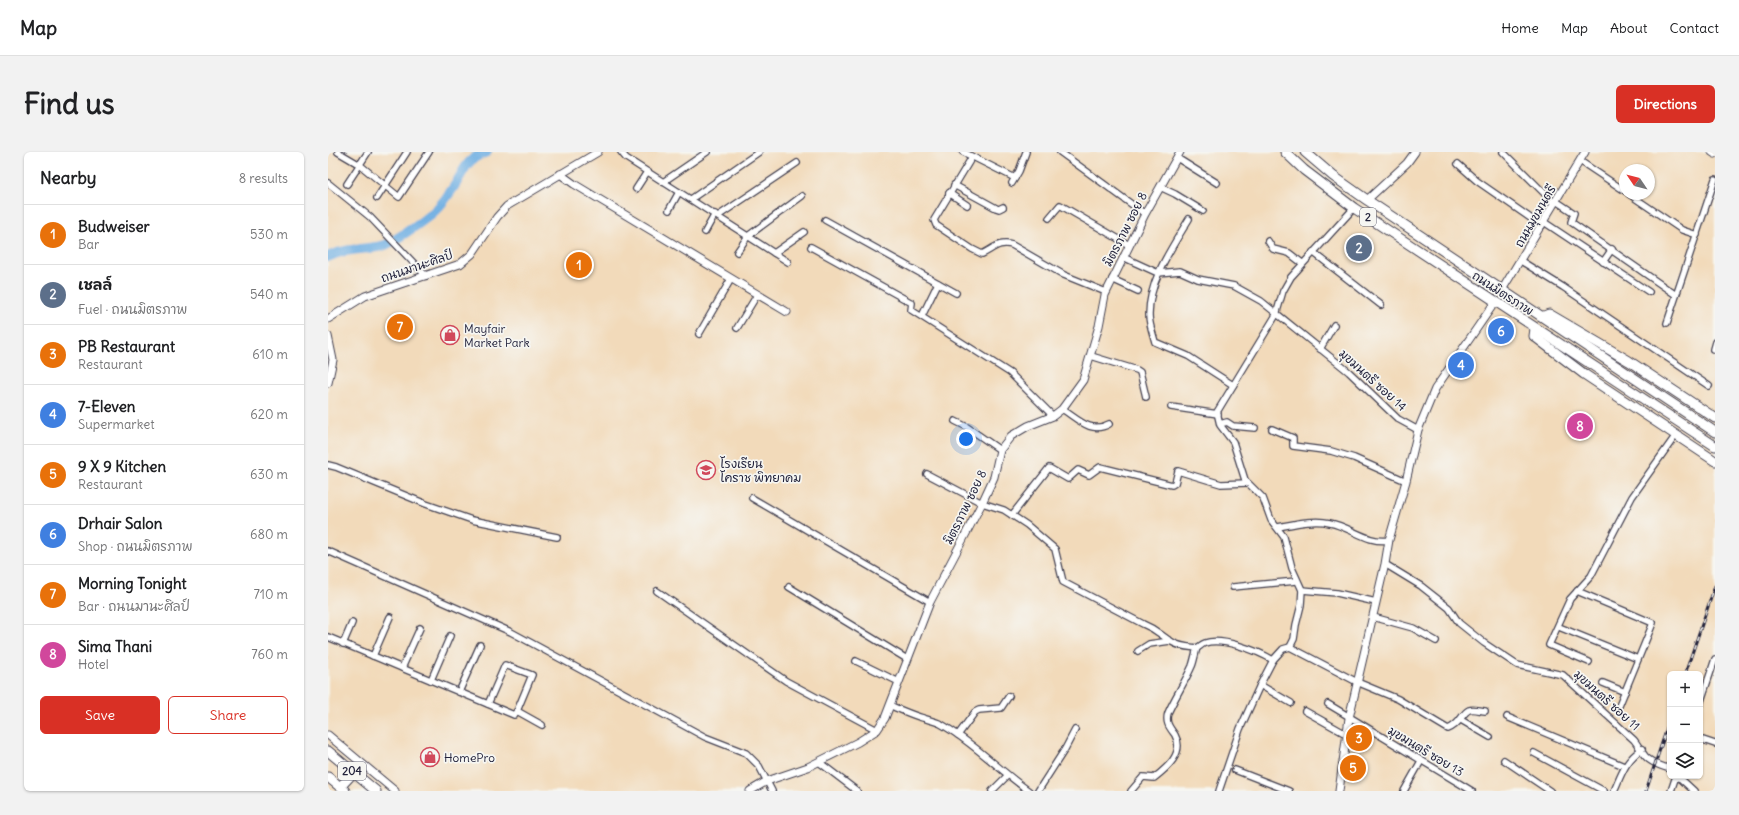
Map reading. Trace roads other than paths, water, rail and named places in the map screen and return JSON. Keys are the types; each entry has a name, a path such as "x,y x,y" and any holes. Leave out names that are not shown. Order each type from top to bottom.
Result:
{"highway":[{"name":"ถนนมิตรภาพ","path":"1286,152 1304,170 1354,208 1535,329 1715,446"},
{"name":"ถนนมิตรภาพ","path":"1306,152 1333,176 1367,200 1715,432"},
{"path":"1543,317 1549,314 1629,361 1715,418"},
{"path":"1535,329 1534,336 1584,374 1715,461"},
{"name":"204","path":"328,751 376,791"},
{"path":"343,789 354,772"},
{"name":"204","path":"328,777 343,789"}],"street":[{"path":"338,152 360,165 399,197 429,152"},
{"path":"347,184 368,152"},
{"path":"377,198 407,152"},
{"name":"ถนนมานะศิลป์","path":"328,319 359,298 460,264 472,254 497,217 507,206 598,152"},
{"path":"621,152 626,158 647,172 691,198 788,262"},
{"path":"663,182 706,152"},
{"path":"691,198 759,152"},
{"path":"963,152 1013,180 1026,152"},
{"path":"1060,152 1145,214"},
{"path":"1367,200 1407,163 1416,152"},
{"path":"1503,152 1555,202 1574,213 1571,222 1612,249 1676,295"},
{"name":"ถนนมุขมนตรี","path":"1502,290 1521,261 1585,152"},
{"path":"1178,155 1217,183"},
{"name":"มิตรภาพ ซอย 8","path":"750,791 767,781 808,767 858,742 876,730 885,718 891,706 907,659 930,602 994,477 1000,450 1011,436 1028,426 1053,416 1062,409 1083,380 1091,356 1106,292 1128,245 1178,155"},
{"path":"972,157 934,220 936,225 982,254 1000,243 1006,243 1074,280 1106,292"},
{"path":"1580,161 1619,187"},
{"path":"704,232 716,215 797,162"},
{"path":"1458,164 1489,190 1649,292"},
{"path":"636,189 647,172"},
{"path":"560,174 574,184 787,312"},
{"path":"1667,323 1715,178"},
{"path":"328,183 370,217 426,276"},
{"path":"954,185 996,208 999,209 1003,207"},
{"path":"1160,186 1203,211"},
{"path":"669,210 679,192"},
{"path":"949,193 967,205"},
{"path":"737,252 748,236 802,196"},
{"path":"1638,200 1682,230 1697,235"},
{"path":"1049,218 1060,205 1128,245"},
{"path":"1219,791 1240,729 1260,685 1273,660 1283,650 1290,647 1294,639 1301,605 1302,590 1296,581 1284,537 1278,527 1271,520 1263,498 1245,480 1233,442 1220,424 1217,412 1276,315 1283,291 1302,264 1354,208"},
{"path":"1188,219 1158,272 1150,296 1148,317 1155,342 1188,356 1233,385"},
{"path":"825,220 956,293"},
{"path":"774,252 804,232"},
{"path":"1268,241 1273,249 1289,253 1302,264"},
{"path":"812,247 912,303 910,310 922,316 1010,373 1053,416"},
{"path":"1603,262 1612,249"},
{"path":"1313,252 1381,304"},
{"path":"1123,257 1158,272"},
{"path":"1521,261 1563,287 1709,386"},
{"name":"มุขมนตรี ซอย 14","path":"1158,272 1180,270 1198,279 1234,286 1261,301 1276,315 1350,372 1398,419 1418,430"},
{"path":"698,334 731,279"},
{"path":"1112,279 1138,291"},
{"path":"922,316 938,283"},
{"path":"737,328 757,295"},
{"path":"1339,791 1349,718 1385,564 1389,540 1406,481 1418,430 1435,389 1495,302"},
{"path":"1320,349 1334,325"},
{"path":"328,336 333,360 328,383"},
{"path":"1713,349 1715,342"},
{"path":"1091,356 1140,372 1146,396"},
{"path":"1171,407 1218,414"},
{"path":"1062,409 1091,427 1101,428 1110,424"},
{"path":"955,422 967,427 1000,450"},
{"path":"1220,424 1227,422 1233,426 1255,428"},
{"path":"1272,429 1292,438 1293,446 1330,451 1354,458 1406,481"},
{"path":"1589,662 1549,645 1559,626 1570,599 1591,576 1632,497 1676,435"},
{"path":"328,465 426,504 472,520 557,537"},
{"path":"1012,515 1049,468 1068,479 1078,470 1089,475 1100,466 1172,485 1175,483 1178,471 1221,484 1247,483"},
{"path":"927,474 982,503 1004,510 1027,525 1055,549 1063,582 1143,624 1156,629 1170,640 1182,646 1197,648 1205,643 1218,642 1249,647 1273,660"},
{"path":"752,498 930,602"},
{"path":"1278,527 1302,523 1330,522 1369,539 1389,540"},
{"path":"328,551 511,632 705,737 746,754 759,766 772,791"},
{"name":"มุขมนตรี ซอย 11","path":"1385,564 1421,586 1448,608 1458,623 1484,643 1517,665 1563,675 1634,740 1642,748 1644,755 1655,764 1667,768"},
{"path":"1232,587 1296,581"},
{"path":"789,587 907,659"},
{"path":"1302,590 1337,593 1376,602"},
{"path":"657,591 786,680 876,730"},
{"path":"1577,591 1653,623 1619,706"},
{"path":"373,656 390,617"},
{"path":"1373,617 1413,628 1436,641"},
{"path":"344,644 352,623"},
{"path":"1559,626 1638,659"},
{"path":"402,668 420,628"},
{"path":"431,680 450,636"},
{"path":"328,637 514,715 532,675 505,665 488,704"},
{"path":"1138,651 1149,644 1170,640"},
{"path":"459,692 480,645"},
{"path":"1290,647 1357,682 1398,699 1448,729 1455,726 1469,710 1473,709 1485,711"},
{"path":"1131,791 1143,777 1154,778 1162,772 1171,763 1178,752 1178,743 1168,726 1168,715 1192,666 1197,648"},
{"path":"1703,697 1712,676 1715,659"},
{"path":"856,662 899,682"},
{"path":"1603,683 1625,692"},
{"path":"1260,685 1291,703"},
{"path":"958,735 975,712 979,710 1001,708 1009,696"},
{"name":"มุขมนตรี ซอย 13","path":"1328,704 1472,791"},
{"path":"891,706 938,722 958,735 1007,776 1029,791"},
{"path":"517,711 542,725"},
{"path":"1305,711 1346,734"},
{"path":"1507,717 1624,766"},
{"path":"1461,720 1490,737"},
{"path":"1038,791 1075,730"},
{"path":"328,735 395,791"},
{"path":"1703,740 1715,744"},
{"path":"1614,791 1624,766 1632,756 1642,748"},
{"path":"1534,753 1604,791"},
{"path":"1504,760 1550,791"},
{"path":"1404,791 1421,761"},
{"path":"819,762 857,791"},
{"path":"1235,770 1289,791"},
{"path":"992,791 1007,776"},
{"path":"1671,791 1675,779"},
{"path":"1681,779 1694,791"}],"waterway":[{"path":"328,257 341,252 386,245 404,234 422,221 443,202 469,163 479,155 487,152"}],"railway":[{"path":"1686,671 1715,586"},
{"path":"1646,791 1667,728"}],"place":[{"name":"เชลล์","path":"1359,248"},
{"name":"Budweiser","path":"579,265"},
{"name":"Morning Tonight","path":"400,327"},
{"name":"Drhair Salon","path":"1501,331"},
{"name":"Mayfair Market Park","path":"450,335"},
{"name":"7-Eleven","path":"1461,365"},
{"name":"Sima Thani","path":"1580,426"},
{"name":"โรงเรียน โคราช พิทยาคม","path":"706,470"},
{"name":"PB Restaurant","path":"1359,738"},
{"name":"HomePro","path":"430,757"},
{"name":"9 X 9 Kitchen","path":"1353,768"}]}
